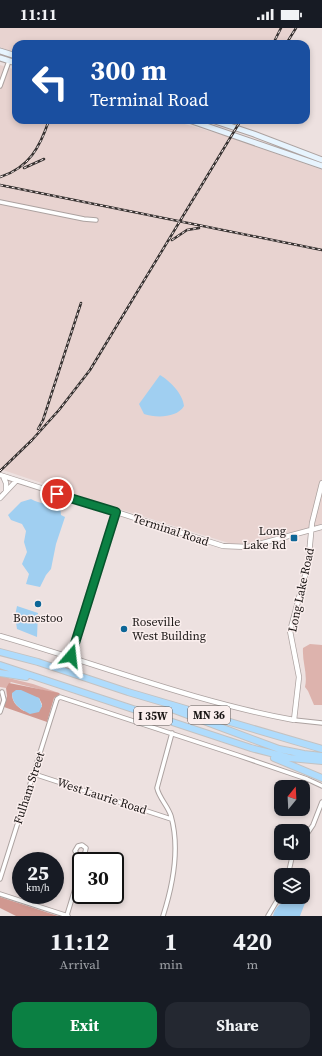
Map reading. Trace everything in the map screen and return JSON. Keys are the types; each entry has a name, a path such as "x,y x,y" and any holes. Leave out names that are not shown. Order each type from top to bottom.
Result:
{"highway":[{"name":"I 35W","path":"0,652 38,662 128,692 279,749 322,756"},
{"name":"I 35W","path":"0,665 250,748 290,758 322,761"},
{"path":"0,673 55,684"},
{"name":"MN 36","path":"128,692 289,738 322,749"},
{"path":"250,748 322,778"},
{"path":"286,762 322,774"}],"main road":[{"path":"0,51 12,55"},
{"path":"0,58 12,62"},
{"path":"201,124 295,154 322,160"},
{"path":"224,124 254,134 322,166"}],"street":[{"path":"0,86 8,61"},
{"path":"0,202 84,219 96,220"},
{"path":"1,475 6,483 6,491"},
{"name":"Terminal Road","path":"1,475 214,544 231,547 253,546 322,527"},
{"path":"0,498 16,480"},
{"name":"Long Lake Road","path":"294,720 300,676 290,631 308,565 311,530 322,483"},
{"path":"71,656 116,512"},
{"path":"0,636 71,656 210,701 294,720 322,723"},
{"path":"0,712 4,700 2,692"},
{"name":"Fulham Street","path":"0,879 58,698 62,697 172,733"},
{"path":"163,916 173,876 174,838 171,818 157,788 172,733 302,777 322,786"},
{"name":"West Laurie Road","path":"34,774 171,818"},
{"path":"310,830 322,802"},
{"path":"0,894 67,916 72,899"},
{"path":"268,916 275,904"}],"shaded area":[{"path":"0,28 294,28 286,40 12,40 12,52 0,47"},
{"path":"0,65 12,69 12,124 185,124 229,137 322,170 322,524 256,543 232,544 116,508 0,469"},
{"path":"310,644 322,645 322,705 314,705 305,687 306,677 303,648"},
{"path":"0,676 33,684 59,693 11,682 6,688 0,687"},
{"path":"9,683 60,694 54,698 47,722 4,707 7,696 6,688","holes":["12,693 39,698 42,707 24,711 15,704"]},
{"path":"0,897 12,901 12,904 21,904 58,916 16,916 0,908"}],"water":[{"path":"160,375 179,392 184,406 176,413 166,416 144,414 139,404"},
{"path":"31,499 41,503 60,506 61,515 65,517 56,544 51,569 40,587 26,584 29,574 22,564 27,552 24,542 26,531 22,524 11,520 8,515 21,502"},
{"path":"17,606 38,613 37,637 17,629 15,616"},
{"path":"16,690 21,690 39,698 42,706 39,712 30,714 17,706 12,697 12,693"},
{"path":"305,904 300,916 273,916 277,907 280,905"}],"railway":[{"path":"275,40 281,28"},
{"path":"288,40 296,28"},
{"path":"0,177 19,168 26,162 37,148 48,124"},
{"path":"0,471 32,440 59,410 90,370 239,124"},
{"path":"24,168 44,159"},
{"path":"0,185 322,250"},
{"path":"172,240 187,230 199,228"},
{"path":"38,429 43,420 81,303"}],"place":[{"name":"Long Lake Rd","path":"294,538"},
{"name":"Bonestoo","path":"38,604"},
{"name":"Roseville West Building","path":"124,629"}],"route":[{"path":"57,494 116,512 71,656"}]}
